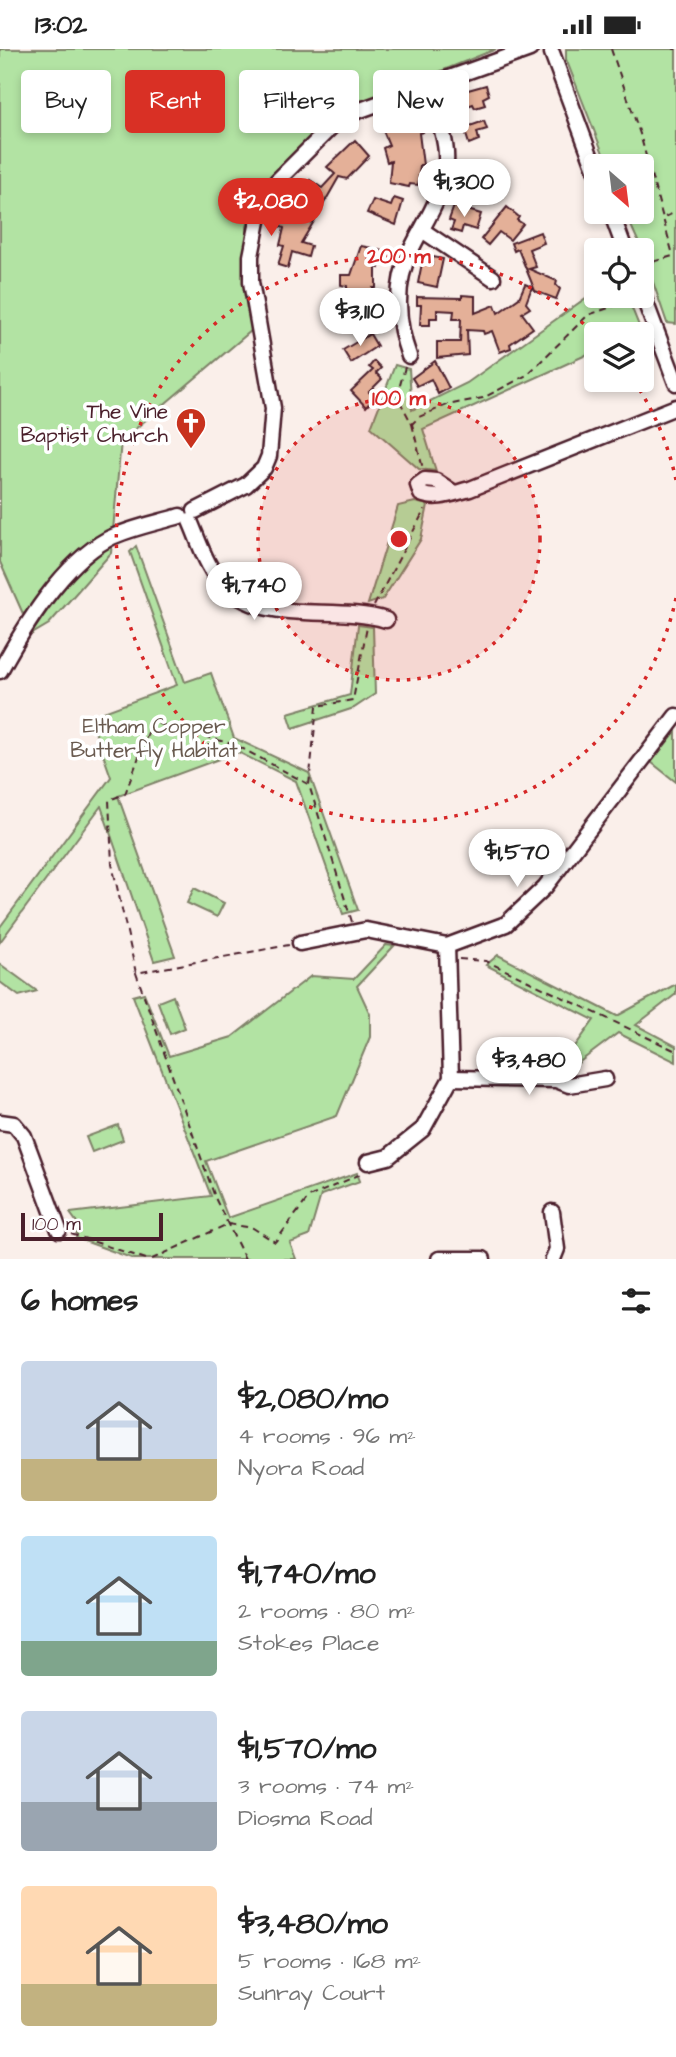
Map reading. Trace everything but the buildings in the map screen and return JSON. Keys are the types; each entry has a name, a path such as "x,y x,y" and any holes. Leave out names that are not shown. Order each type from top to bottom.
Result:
{"street":[{"path":"469,70 530,49"},
{"path":"536,49 544,54 554,51 590,154"},
{"path":"0,671 43,601 90,551 109,539 188,516 255,478 264,468 272,443 272,408 251,269 254,230 268,195 289,167 341,117 373,105"},
{"path":"409,356 400,331 398,300 408,254 442,188 446,161 442,133"},
{"path":"422,230 493,278"},
{"path":"648,308 676,383"},
{"path":"454,493 436,481 425,480 418,485 421,494 431,498 454,493 676,407"},
{"path":"188,516 218,579 252,604 282,611 369,614 386,620"},
{"path":"300,943 366,930 447,946 506,924 545,887 676,716"},
{"path":"368,1162 388,1157 423,1129 451,1078 447,946"},
{"path":"451,1078 556,1080 569,1085 605,1079"},
{"path":"0,1122 14,1124 24,1136 59,1230"},
{"path":"552,1212 557,1249 553,1259"},
{"path":"439,1259 484,1259"}],"path":[{"path":"611,49 674,255 654,261"},
{"path":"664,218 676,212"},
{"path":"412,424 419,417 447,405 483,398 527,375 588,314 601,308"},
{"path":"409,356 397,396 412,424 425,480"},
{"path":"355,932 309,785 317,706 354,701 369,614 431,498"},
{"path":"245,1259 228,1224 136,973 112,864 109,800 125,794 152,722 236,745 309,785"},
{"path":"136,973 300,943"},
{"path":"447,946 456,959 486,961 676,1051"},
{"path":"152,1259 228,1224 253,1228 275,1242 309,1197 362,1176 368,1162"},
{"path":"59,1230 146,1259"}],"green space":[{"path":"0,49 496,49 444,70 373,70 373,98 359,104 359,70 239,70 239,133 315,133 270,178 253,208 247,227 245,279 252,330 121,441 111,553 49,624 32,634 0,562"},
{"path":"566,49 676,49 676,324 667,323 654,285 654,238 637,238 630,224 654,224 654,154 603,154 566,59"},
{"path":"584,299 584,308 632,308 637,322 584,322 584,356 423,429 436,471 419,469 371,427 395,365 409,369 412,410 467,383"},
{"path":"415,502 428,505 421,539 383,599 368,604 398,506"},
{"name":"Eltham Copper Butterfly Habitat","path":"136,546 185,682 211,673 234,738 309,773 358,910 343,914 296,781 238,752 118,796 175,956 154,961 101,806 0,942 0,927 111,777 90,717 177,685 130,552"},
{"path":"358,625 373,627 375,694 354,708 293,728 288,713 350,695"},
{"path":"676,731 676,782 651,762"},
{"path":"194,888 224,903 217,917 187,903"},
{"path":"386,945 394,946 357,986 370,1014 370,1037 337,1116 206,1161 228,1218 357,1173 360,1181 321,1195 309,1236 290,1243 296,1259 134,1259 76,1238 78,1224 70,1213 211,1196 133,996 144,993 169,1056 232,1037 311,976 354,979"},
{"path":"498,955 617,1016 676,984 676,994 636,1025 676,1046 676,1062 618,1033 569,1070 563,1063 594,1020 486,965"},
{"path":"0,964 37,991 19,996 0,982"},
{"path":"173,996 185,1028 170,1034 158,1002"},
{"path":"118,1125 123,1140 92,1152 86,1137"}],"place":[{"name":"The Vine Baptist Church","path":"191,450"}]}
